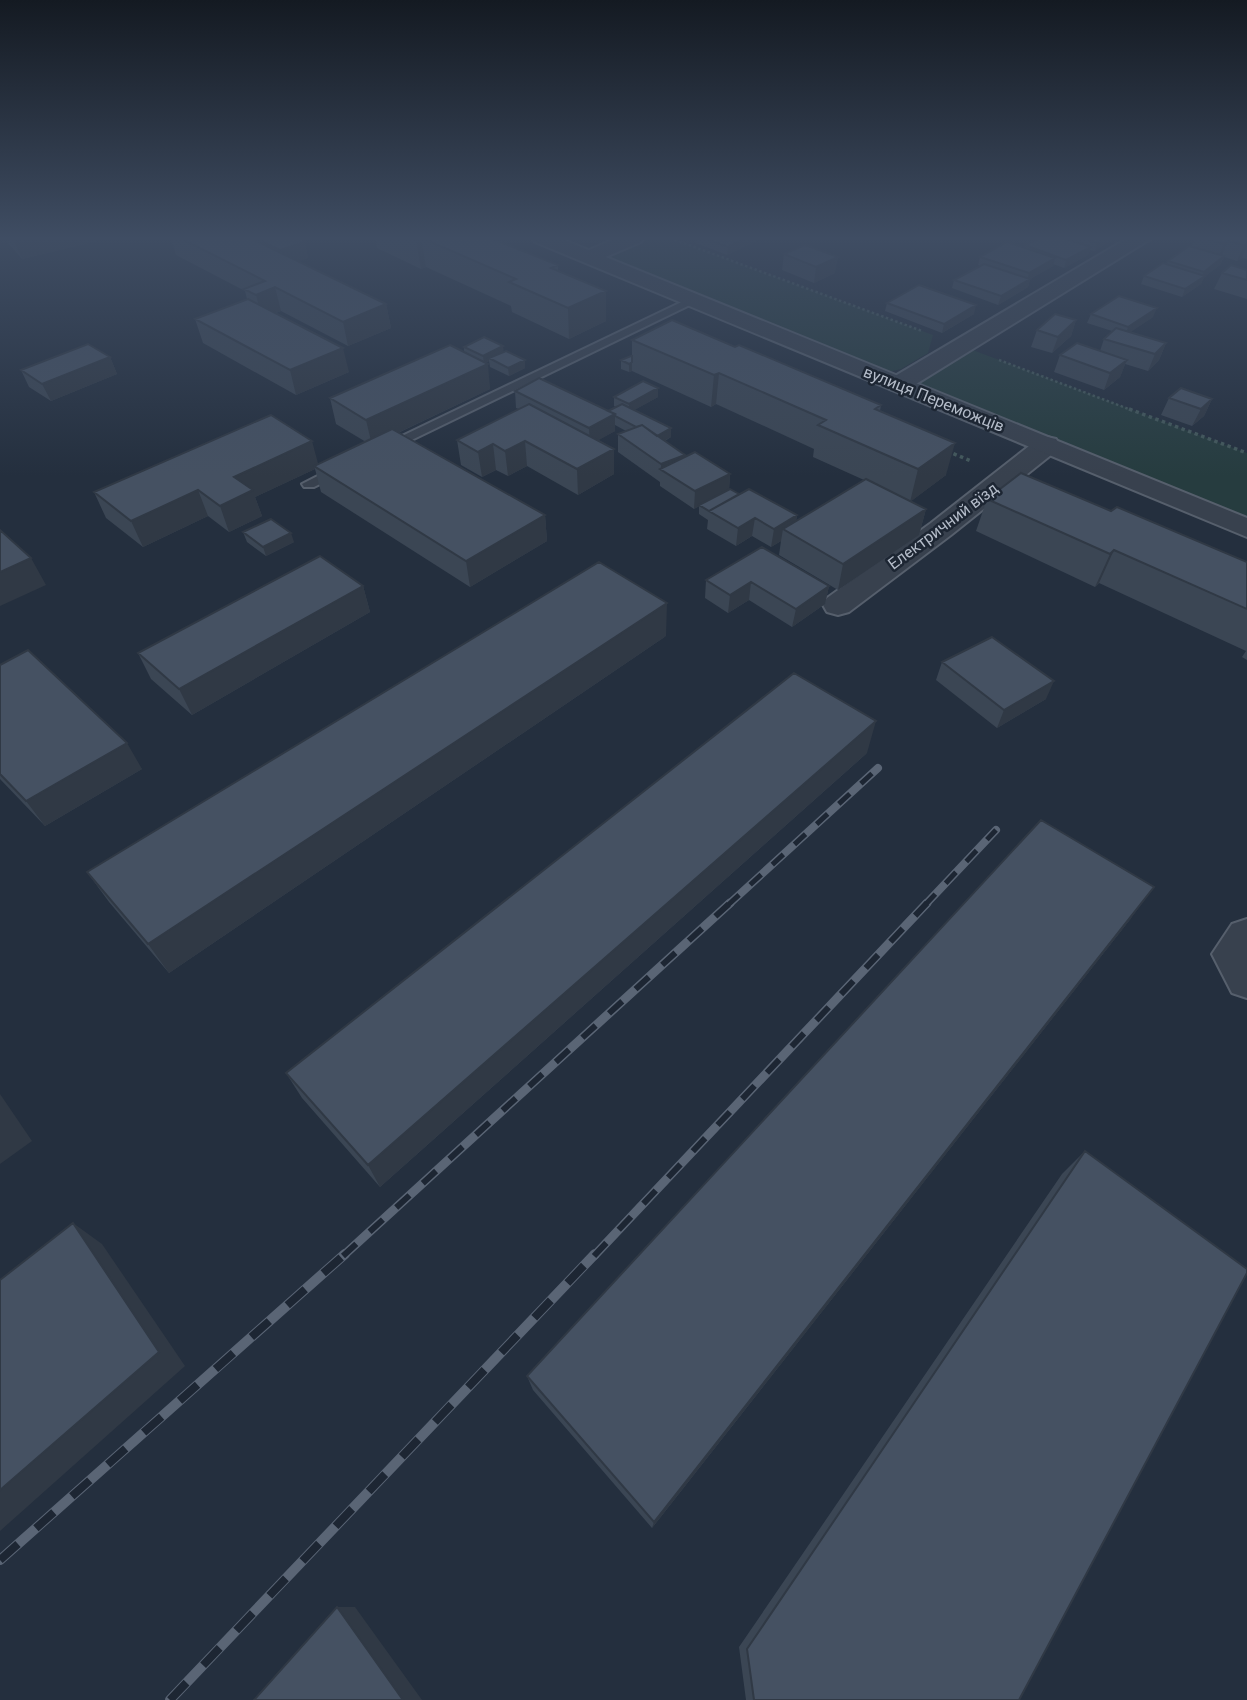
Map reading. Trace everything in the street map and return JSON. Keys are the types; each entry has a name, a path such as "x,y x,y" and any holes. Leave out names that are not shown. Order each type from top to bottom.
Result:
{"street":[{"name":"вулиця Переможців","path":"735,317 1247,528"},
{"path":"899,384 1010,317"},
{"name":"Електричний вїзд","path":"838,605 1047,445"},
{"path":"1247,936 1233,954 1247,980"}],"lane":[{"path":"370,454 656,317"},
{"path":"309,484 358,460"}],"path":[{"path":"945,450 1007,476"}],"green space":[{"path":"736,317 885,317 933,335 928,353 901,369 876,375"},
{"path":"962,346 1247,453 1247,528 899,384"}],"building":[{"path":"284,317 343,348 290,370 195,319"},
{"path":"334,317 354,317 343,322"},
{"path":"926,317 955,317 944,324"},
{"path":"1051,317 1076,320 1058,337 1037,330"},
{"path":"1100,317 1143,317 1128,327"},
{"path":"672,320 881,405 875,409 955,443 918,469 818,425 826,420 719,373 714,375 632,340"},
{"path":"1116,328 1166,343 1155,354 1104,339"},
{"path":"484,337 503,346 483,356 464,347"},
{"path":"1077,343 1127,360 1110,373 1060,355"},
{"path":"88,344 110,357 42,384 21,370"},
{"path":"450,345 488,364 366,420 330,398"},
{"path":"506,351 525,360 508,368 489,358"},
{"path":"632,356 632,362 629,364 621,360"},
{"path":"539,378 615,414 589,428 515,391"},
{"path":"643,381 658,388 629,404 614,397"},
{"path":"1181,388 1212,399 1201,409 1169,398"},
{"path":"529,404 614,449 577,469 525,441 505,451 493,444 478,452 457,440"},
{"path":"622,404 671,428 657,436 642,425 636,427 608,411"},
{"path":"271,415 312,441 234,477 253,490 220,506 198,490 131,521 94,492"},
{"path":"642,425 685,455 661,464 618,434"},
{"path":"392,429 545,515 466,561 314,466"},
{"path":"695,452 730,474 695,491 660,469"},
{"path":"1021,473 1111,511 1117,507 1247,562 1247,609 1114,550 1110,554 987,499"},
{"path":"866,479 926,509 843,564 783,529"},
{"path":"730,489 739,494 709,511 699,505"},
{"path":"749,489 797,515 774,529 755,518 738,528 709,511"},
{"path":"271,519 291,533 263,547 243,532"},
{"path":"0,530 31,558 0,572"},
{"path":"762,547 829,586 796,609 751,582 730,595 706,580"},
{"path":"320,556 363,586 179,689 138,653"},
{"path":"599,562 667,603 148,944 87,872"},
{"path":"992,637 1054,681 1004,710 942,662"},
{"path":"28,650 127,743 26,801 0,774 0,665"},
{"path":"794,673 876,721 368,1165 286,1073"},
{"path":"1041,820 1154,887 654,1522 527,1376"},
{"path":"1085,1151 1247,1269 1247,1273 1019,1700 754,1700 747,1649"},
{"path":"73,1223 159,1352 0,1490 0,1280"},
{"path":"337,1607 403,1700 254,1700"}],"railway":[{"path":"728,905 878,768"},
{"path":"925,905 996,830"},
{"path":"343,1256 730,903"},
{"path":"594,1256 927,903"},
{"path":"0,1560 345,1254"},
{"path":"170,1700 595,1254"}]}
